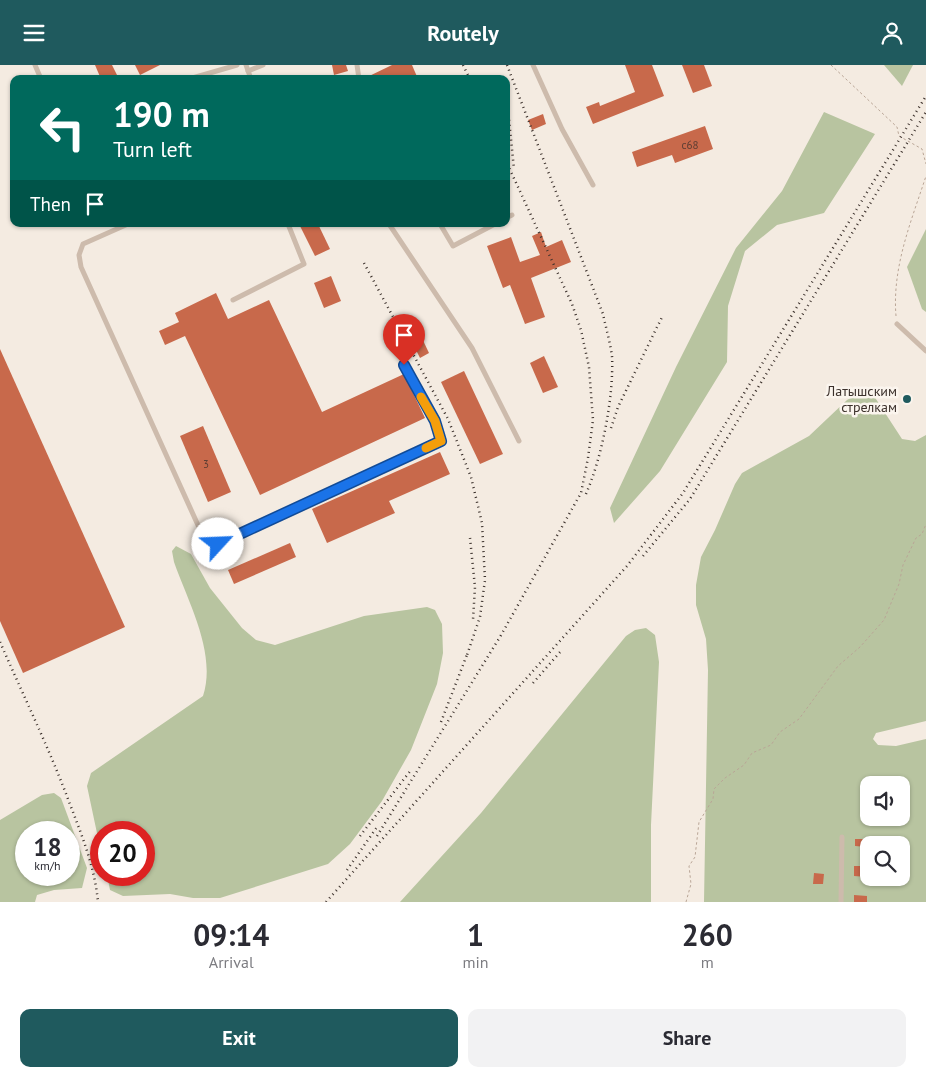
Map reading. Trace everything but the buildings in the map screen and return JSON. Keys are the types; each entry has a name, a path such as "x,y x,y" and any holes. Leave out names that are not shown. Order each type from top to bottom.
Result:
{"lane":[{"path":"203,75 237,65"},
{"path":"247,68 263,65"},
{"path":"533,65 562,129 594,185"},
{"path":"121,227 83,244 79,255 81,267 202,534 218,544 441,441 435,421 404,365"},
{"path":"233,300 304,264 289,227"},
{"path":"391,227 472,348 519,441"},
{"path":"442,227 453,246 489,227"},
{"path":"896,324 926,351"},
{"path":"841,902 842,837"}],"path":[{"path":"831,65 897,127 899,136 922,149 926,164"},
{"path":"896,324 894,297 899,261 926,176"},
{"path":"686,902 690,884 689,867 695,857 699,822 713,799 714,789 725,778 744,765 752,753 771,745 780,732 799,719 838,665 860,647 884,619 899,584 903,565 926,524"}],"green space":[{"path":"884,65 913,65 902,86"},
{"path":"824,112 875,134 824,213 777,225 745,251 728,306 727,362 660,471 614,523 610,508 676,367 736,248 782,191"},
{"path":"926,229 926,312 922,309 907,267"},
{"path":"862,392 874,396 902,439 915,441 926,435 926,721 876,733 873,739 878,745 896,746 926,739 926,902 704,902 708,670 706,639 696,605 696,585 701,557 742,473 809,436 847,400"},
{"path":"176,546 191,554 210,588 242,628 256,640 275,645 364,616 427,607 435,610 442,624 443,653 437,684 411,750 382,801 350,844 328,864 220,898 193,898 170,894 123,896 110,890 109,886 155,886 155,821 94,821 87,786 91,773 203,696 206,680 204,645 174,562 172,551"},
{"path":"646,628 655,635 659,662 651,825 651,902 400,902 481,813 626,636 635,630"},
{"path":"54,793 61,798 70,821 15,821 15,886 80,886 80,849 87,868 82,888 54,890 37,895 35,902 0,902 0,820 42,795"}],"railway":[{"path":"463,65 468,75"},
{"path":"507,65 603,314 612,356 611,390 606,427 597,464 585,496"},
{"path":"326,902 627,566 683,493 926,96"},
{"path":"643,556 690,499 926,112"},
{"path":"510,130 514,169"},
{"path":"377,836 500,637 581,493 588,458 593,420 589,367 581,330 572,304 510,170"},
{"path":"364,263 448,419 471,477 482,523 485,580 480,617 466,658"},
{"path":"611,428 618,407 663,315"},
{"path":"470,538 475,587 473,620"},
{"path":"0,642 63,786 84,842 98,902"},
{"path":"533,683 561,651"},
{"path":"441,722 468,652"},
{"path":"360,836 411,770"},
{"path":"347,870 377,827"}],"slow traffic":[{"path":"421,397 435,421 441,441 426,448"}],"place":[{"name":"Латышским стрелкам","path":"907,399"}],"route":[{"path":"218,544 441,441 435,421 404,365"}]}
